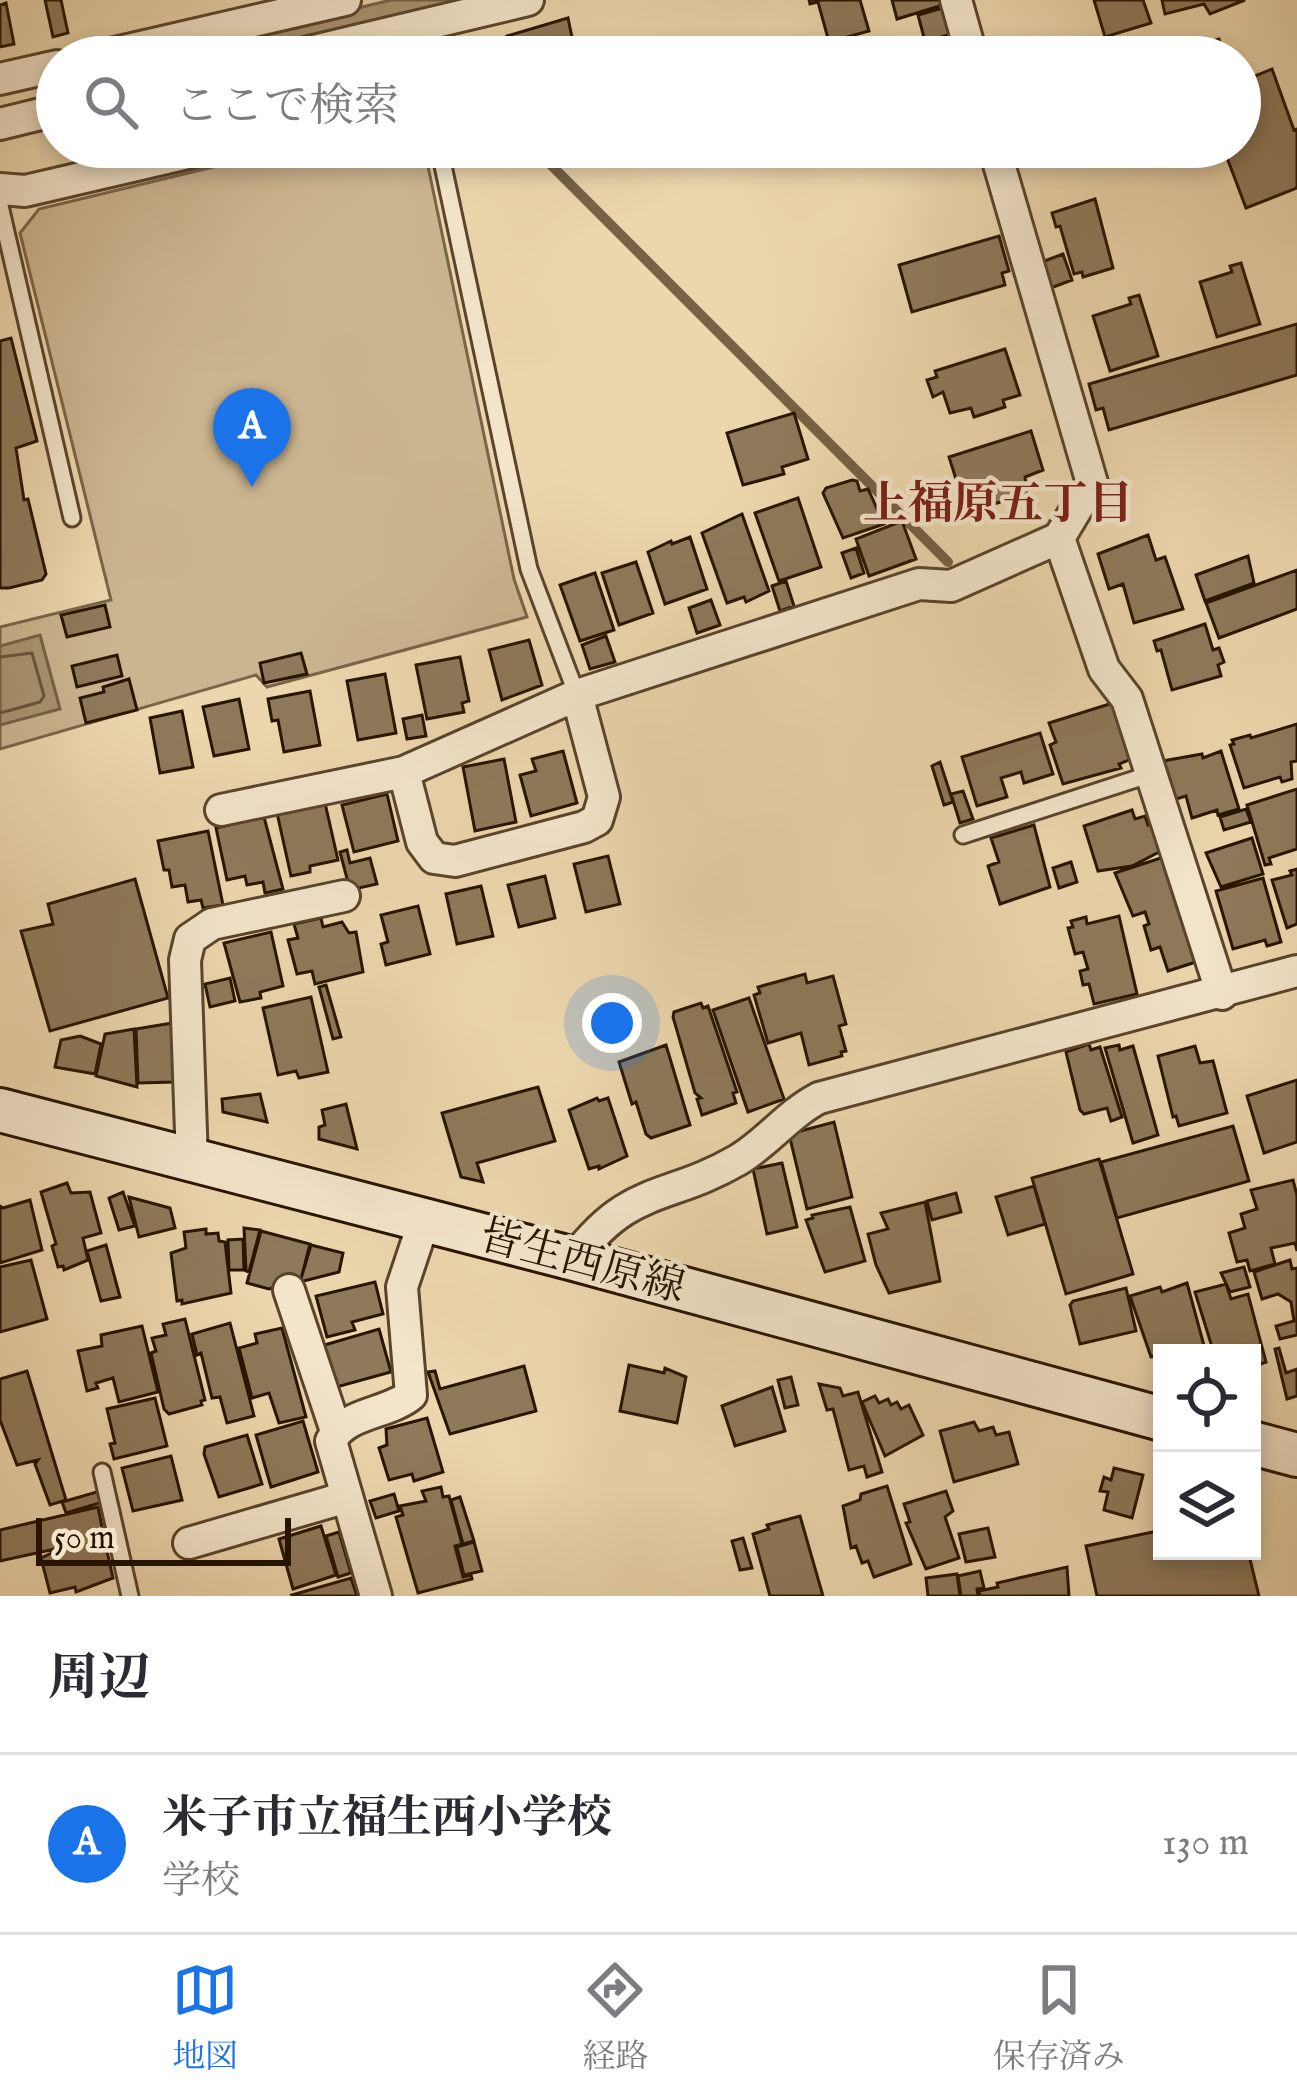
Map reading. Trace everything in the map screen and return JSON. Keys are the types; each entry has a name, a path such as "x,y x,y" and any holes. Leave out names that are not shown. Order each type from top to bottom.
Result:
{"main road":[{"name":"皆生西原線","path":"0,1110 1153,1417"},
{"path":"1261,1445 1297,1455"}],"street":[{"path":"188,36 345,0"},
{"path":"420,36 463,8 528,0"},
{"path":"956,0 966,36"},
{"path":"0,79 36,71"},
{"path":"0,124 36,115"},
{"path":"0,189 14,193 123,168"},
{"path":"221,810 404,772 577,695 919,584 951,586 1059,538 1092,483 1000,168"},
{"path":"1059,538 1104,669 1127,699 1222,994"},
{"path":"404,772 422,842 434,858 455,861 584,827 603,811 604,797 577,695"},
{"path":"192,1161 185,960 190,939 212,924 344,896"},
{"path":"574,1259 598,1226 627,1204 737,1160 819,1098 1297,971"},
{"path":"376,1596 331,1441 336,1431 411,1395 402,1287 424,1221"},
{"path":"289,1290 336,1431"},
{"path":"189,1543 347,1497"}],"lane":[{"path":"443,168 529,569 577,695"},
{"path":"0,206 72,518"},
{"path":"964,835 1151,774"},
{"path":"102,1472 130,1596"}],"shaded area":[{"path":"209,168 428,168 514,579 527,617 267,687 256,675 0,749 0,627 111,600 20,233 39,209"}],"water":[{"path":"391,0 477,0 328,36 242,36"},
{"path":"40,635 60,709 0,725 0,646"}],"building":[{"path":"45,0 61,0 68,33 53,36"},
{"path":"809,0 860,0 869,31 827,36 818,2 810,4"},
{"path":"892,0 942,0 943,5 897,19"},
{"path":"1094,0 1143,0 1151,23 1105,36"},
{"path":"1162,0 1245,0 1210,14 1204,4 1165,14"},
{"path":"6,3 14,44 0,47 0,5"},
{"path":"946,7 955,36 924,36 918,15"},
{"path":"568,18 572,36 507,36"},
{"path":"1272,69 1297,129 1297,188 1246,208 1231,168 1261,168 1261,73"},
{"path":"1095,199 1113,268 1083,277 1082,272 1074,274 1052,213"},
{"path":"999,236 1009,271 1002,273 1005,285 912,312 899,265"},
{"path":"1063,254 1072,280 1048,289 1039,263"},
{"path":"1241,263 1260,324 1217,337 1200,282 1232,272 1230,266"},
{"path":"1139,295 1158,356 1110,371 1093,316 1131,304 1129,298"},
{"path":"1297,324 1297,375 1109,430 1103,408 1096,410 1089,384"},
{"path":"11,338 37,441 16,448 24,500 28,499 46,574 42,580 0,588 0,341"},
{"path":"1005,349 1020,395 1003,400 1005,407 974,417 971,408 950,413 943,392 933,397 927,380 937,377 935,371"},
{"path":"794,413 808,459 782,467 784,474 743,485 727,433"},
{"path":"1031,431 1043,470 1025,477 1028,495 966,511 949,457"},
{"path":"852,480 860,491 868,489 884,524 843,538 823,493"},
{"path":"798,498 821,567 779,581 755,513"},
{"path":"742,514 769,591 746,602 744,597 727,603 702,533"},
{"path":"902,521 916,559 869,576 856,539"},
{"path":"1148,535 1156,560 1165,557 1183,609 1134,623 1123,584 1109,589 1098,554"},
{"path":"690,537 707,589 665,604 648,552"},
{"path":"856,548 864,573 851,578 842,553"},
{"path":"1248,556 1254,583 1205,601 1196,575"},
{"path":"636,562 653,613 619,625 602,573"},
{"path":"1297,570 1297,609 1219,638 1206,603"},
{"path":"595,573 614,630 580,641 560,585"},
{"path":"786,581 794,606 780,611 772,586"},
{"path":"711,600 720,625 697,633 689,608"},
{"path":"105,605 110,627 67,637 61,615"},
{"path":"1205,624 1213,650 1219,648 1224,662 1218,665 1221,676 1172,690 1154,641"},
{"path":"606,636 615,662 590,669 582,645"},
{"path":"529,640 542,685 502,700 489,650"},
{"path":"301,653 307,674 264,683 260,663"},
{"path":"117,655 122,676 77,687 72,666"},
{"path":"460,657 469,701 462,703 464,712 427,719 416,665"},
{"path":"385,674 396,733 358,740 347,681"},
{"path":"129,679 137,710 86,723 80,698"},
{"path":"310,691 320,745 284,752 268,699"},
{"path":"239,699 249,749 214,756 203,707"},
{"path":"1116,702 1134,758 1119,764 1121,768 1063,784 1050,745 1056,742 1049,723"},
{"path":"182,711 193,767 160,773 150,718"},
{"path":"422,715 426,736 407,739 403,719"},
{"path":"1297,724 1292,779 1282,782 1280,777 1244,788 1232,740"},
{"path":"1040,733 1053,774 1024,783 1021,772 1001,778 1007,797 977,806 962,757"},
{"path":"563,751 577,803 531,816 520,775 536,771 532,759"},
{"path":"1221,751 1239,809 1192,818 1186,796 1170,801 1157,762 1202,754 1203,758"},
{"path":"504,759 516,822 475,831 463,767"},
{"path":"940,762 953,802 944,805 932,766"},
{"path":"1297,789 1297,849 1269,858 1271,864 1265,865 1247,805"},
{"path":"963,791 973,819 960,823 951,794"},
{"path":"387,794 398,841 354,852 342,805"},
{"path":"325,803 338,860 291,876 277,813"},
{"path":"1246,809 1251,822 1224,830 1220,817"},
{"path":"1132,810 1135,819 1145,816 1148,825 1153,823 1161,851 1132,866 1098,871 1084,826"},
{"path":"264,817 283,889 265,893 263,882 247,885 245,876 227,880 216,828"},
{"path":"1034,825 1050,887 1000,904 988,866 999,862 991,838"},
{"path":"208,831 223,905 203,908 201,900 188,902 185,885 172,887 158,841"},
{"path":"1252,838 1263,874 1221,887 1206,853"},
{"path":"347,850 350,863 370,858 377,884 350,890 340,852"},
{"path":"1170,855 1202,960 1168,971 1160,947 1151,950 1145,912 1133,916 1115,873"},
{"path":"608,856 620,904 586,912 574,864"},
{"path":"1071,862 1077,882 1059,888 1053,868"},
{"path":"1297,869 1297,924 1287,928 1272,880"},
{"path":"545,876 555,918 519,927 508,885"},
{"path":"1263,878 1281,942 1267,946 1265,940 1233,949 1216,891"},
{"path":"135,879 168,998 50,1031 21,931 53,924 48,904"},
{"path":"481,886 493,936 457,944 446,894"},
{"path":"418,906 430,954 386,965 381,944 388,942 381,915"},
{"path":"1119,916 1137,994 1094,1004 1080,971 1088,969 1083,952 1075,954 1068,928 1073,927 1071,921 1086,917 1087,924"},
{"path":"321,918 323,927 342,922 349,933 356,932 363,972 315,984 312,971 297,974 288,940 298,938 294,924"},
{"path":"271,932 283,986 240,1002 224,943"},
{"path":"805,974 807,983 833,976 846,1024 839,1026 846,1051 842,1056 809,1065 801,1033 768,1043 754,995 760,993 758,987"},
{"path":"230,978 235,1001 210,1007 205,984"},
{"path":"326,985 341,1037 333,1039 319,987"},
{"path":"311,997 328,1072 299,1078 296,1071 278,1075 263,1008"},
{"path":"749,998 784,1099 748,1112 713,1010"},
{"path":"701,1003 703,1008 708,1006 737,1092 733,1093 736,1103 702,1115 697,1099 701,1098 695,1093 673,1017 674,1012"},
{"path":"172,1023 175,1082 138,1083 136,1029"},
{"path":"134,1029 137,1087 96,1076 105,1034"},
{"path":"80,1036 101,1044 95,1074 55,1067 61,1040"},
{"path":"1089,1044 1091,1050 1100,1047 1122,1117 1111,1121 1107,1108 1084,1114 1080,1110 1066,1052"},
{"path":"666,1045 690,1125 651,1138 636,1102 632,1104 619,1062"},
{"path":"1119,1045 1120,1050 1133,1046 1158,1135 1133,1143 1105,1048"},
{"path":"1195,1046 1200,1063 1213,1061 1227,1113 1179,1126 1158,1056"},
{"path":"1297,1080 1297,1142 1264,1153 1247,1096"},
{"path":"538,1087 555,1141 477,1163 483,1182 461,1177 442,1113"},
{"path":"260,1094 267,1122 223,1112 222,1099"},
{"path":"608,1098 627,1156 589,1169 569,1110"},
{"path":"346,1104 357,1149 319,1139 319,1127 325,1125 322,1110"},
{"path":"834,1122 852,1197 807,1209 789,1134"},
{"path":"1233,1126 1249,1181 1117,1218 1101,1162"},
{"path":"1099,1159 1133,1274 1066,1294 1032,1178"},
{"path":"782,1163 797,1227 767,1234 753,1169"},
{"path":"1293,1180 1297,1251 1295,1243 1271,1248 1275,1264 1250,1271 1247,1260 1237,1262 1229,1233 1245,1228 1241,1214 1257,1209 1251,1190"},
{"path":"67,1183 71,1193 90,1192 101,1233 83,1238 88,1260 64,1270 58,1267 41,1192"},
{"path":"1034,1186 1045,1224 1008,1235 996,1197"},
{"path":"123,1192 135,1226 119,1230 109,1198"},
{"path":"956,1193 961,1212 932,1220 927,1201"},
{"path":"129,1197 170,1208 175,1228 139,1237"},
{"path":"30,1200 42,1250 0,1263 0,1206"},
{"path":"925,1202 940,1281 889,1293 868,1234 888,1229 881,1213"},
{"path":"850,1207 865,1261 825,1272 806,1220"},
{"path":"244,1228 260,1230 249,1272 246,1271"},
{"path":"206,1229 206,1234 218,1233 219,1241 225,1242 231,1293 182,1304 177,1301 171,1253 186,1248 184,1232"},
{"path":"261,1231 310,1244 301,1279 269,1289 247,1283"},
{"path":"243,1239 244,1270 229,1270 228,1240"},
{"path":"106,1245 120,1297 101,1301 87,1251"},
{"path":"311,1245 343,1253 339,1272 300,1282"},
{"path":"31,1260 47,1319 0,1332 0,1267"},
{"path":"1290,1260 1292,1269 1297,1268 1297,1335 1280,1339 1276,1326 1294,1321 1291,1302 1278,1294 1262,1299 1254,1272"},
{"path":"1244,1267 1250,1287 1230,1292 1221,1273"},
{"path":"375,1282 383,1314 352,1322 355,1330 327,1337 316,1296"},
{"path":"1187,1283 1204,1344 1153,1344 1151,1357 1130,1296 1160,1287 1162,1292"},
{"path":"1226,1284 1231,1299 1248,1294 1266,1362 1261,1364 1261,1344 1211,1344 1195,1292"},
{"path":"1126,1288 1136,1331 1080,1344 1070,1305 1073,1301"},
{"path":"185,1319 205,1400 169,1414 151,1353 156,1351 152,1338 166,1335 163,1324"},
{"path":"230,1323 254,1416 227,1423 220,1397 212,1398 192,1334"},
{"path":"142,1326 158,1392 119,1402 113,1378 87,1391 78,1351 102,1346 101,1335"},
{"path":"282,1328 306,1417 279,1423 269,1393 252,1398 239,1348 257,1343 255,1334"},
{"path":"379,1329 391,1372 333,1388 321,1346"},
{"path":"1279,1348 1286,1373 1297,1369 1297,1396 1287,1399 1275,1349"},
{"path":"629,1365 664,1373 665,1368 686,1377 677,1423 620,1411"},
{"path":"524,1366 536,1411 450,1434 428,1372 435,1371 440,1389"},
{"path":"27,1371 66,1500 50,1505 35,1464 38,1460 17,1465 0,1420 0,1379"},
{"path":"791,1377 798,1405 785,1408 778,1380"},
{"path":"819,1384 840,1388 843,1396 858,1392 882,1472 867,1477 864,1466 849,1470 833,1409 827,1410"},
{"path":"772,1387 785,1431 735,1446 722,1406"},
{"path":"875,1396 879,1403 897,1402 901,1409 909,1405 923,1435 885,1456 862,1402"},
{"path":"155,1398 167,1446 114,1459 107,1409"},
{"path":"427,1418 443,1472 414,1481 412,1474 389,1480 379,1448 387,1445 386,1429"},
{"path":"303,1421 318,1472 271,1487 256,1435"},
{"path":"974,1422 979,1431 993,1427 996,1435 1009,1432 1018,1464 954,1482 940,1431"},
{"path":"247,1435 262,1484 219,1497 205,1447"},
{"path":"171,1456 182,1500 133,1511 122,1468"},
{"path":"1114,1468 1143,1475 1132,1518 1104,1510 1108,1492 1100,1491 1104,1477 1111,1480"},
{"path":"887,1486 911,1564 874,1577 868,1561 862,1563 856,1546 851,1548 843,1506"},
{"path":"441,1487 443,1497 449,1496 462,1544 455,1546 463,1577 471,1575 472,1579 418,1593 396,1517 403,1515 400,1506 426,1501 422,1491"},
{"path":"100,1491 103,1502 66,1513 62,1502"},
{"path":"946,1491 953,1511 945,1517 959,1558 926,1569 906,1523 910,1522 904,1504"},
{"path":"394,1494 399,1511 376,1518 370,1501"},
{"path":"460,1497 474,1541 463,1544 451,1500"},
{"path":"98,1507 103,1532 98,1534 113,1578 76,1592 75,1587 50,1593 41,1558 64,1547 0,1561 0,1530"},
{"path":"800,1516 823,1596 770,1596 753,1534"},
{"path":"321,1526 336,1575 293,1589 279,1539"},
{"path":"988,1528 995,1557 966,1562 959,1534"},
{"path":"339,1532 351,1573 338,1577 326,1536"},
{"path":"1153,1532 1153,1560 1250,1560 1259,1596 1097,1596 1086,1546"},
{"path":"743,1538 752,1568 740,1570 732,1541"},
{"path":"474,1542 482,1571 464,1575 457,1547"},
{"path":"1067,1567 1069,1596 980,1596 979,1591 998,1587 997,1583"},
{"path":"980,1571 984,1588 977,1589 978,1596 961,1596 958,1576"},
{"path":"957,1574 960,1596 928,1596 926,1578"},
{"path":"351,1578 357,1596 292,1595"}],"waterway":[{"path":"554,168 948,562"}],"place":[{"name":"米子市立福生西小学校","path":"252,487"}],"district":[{"name":"上福原五丁目","path":"998,505"}]}
